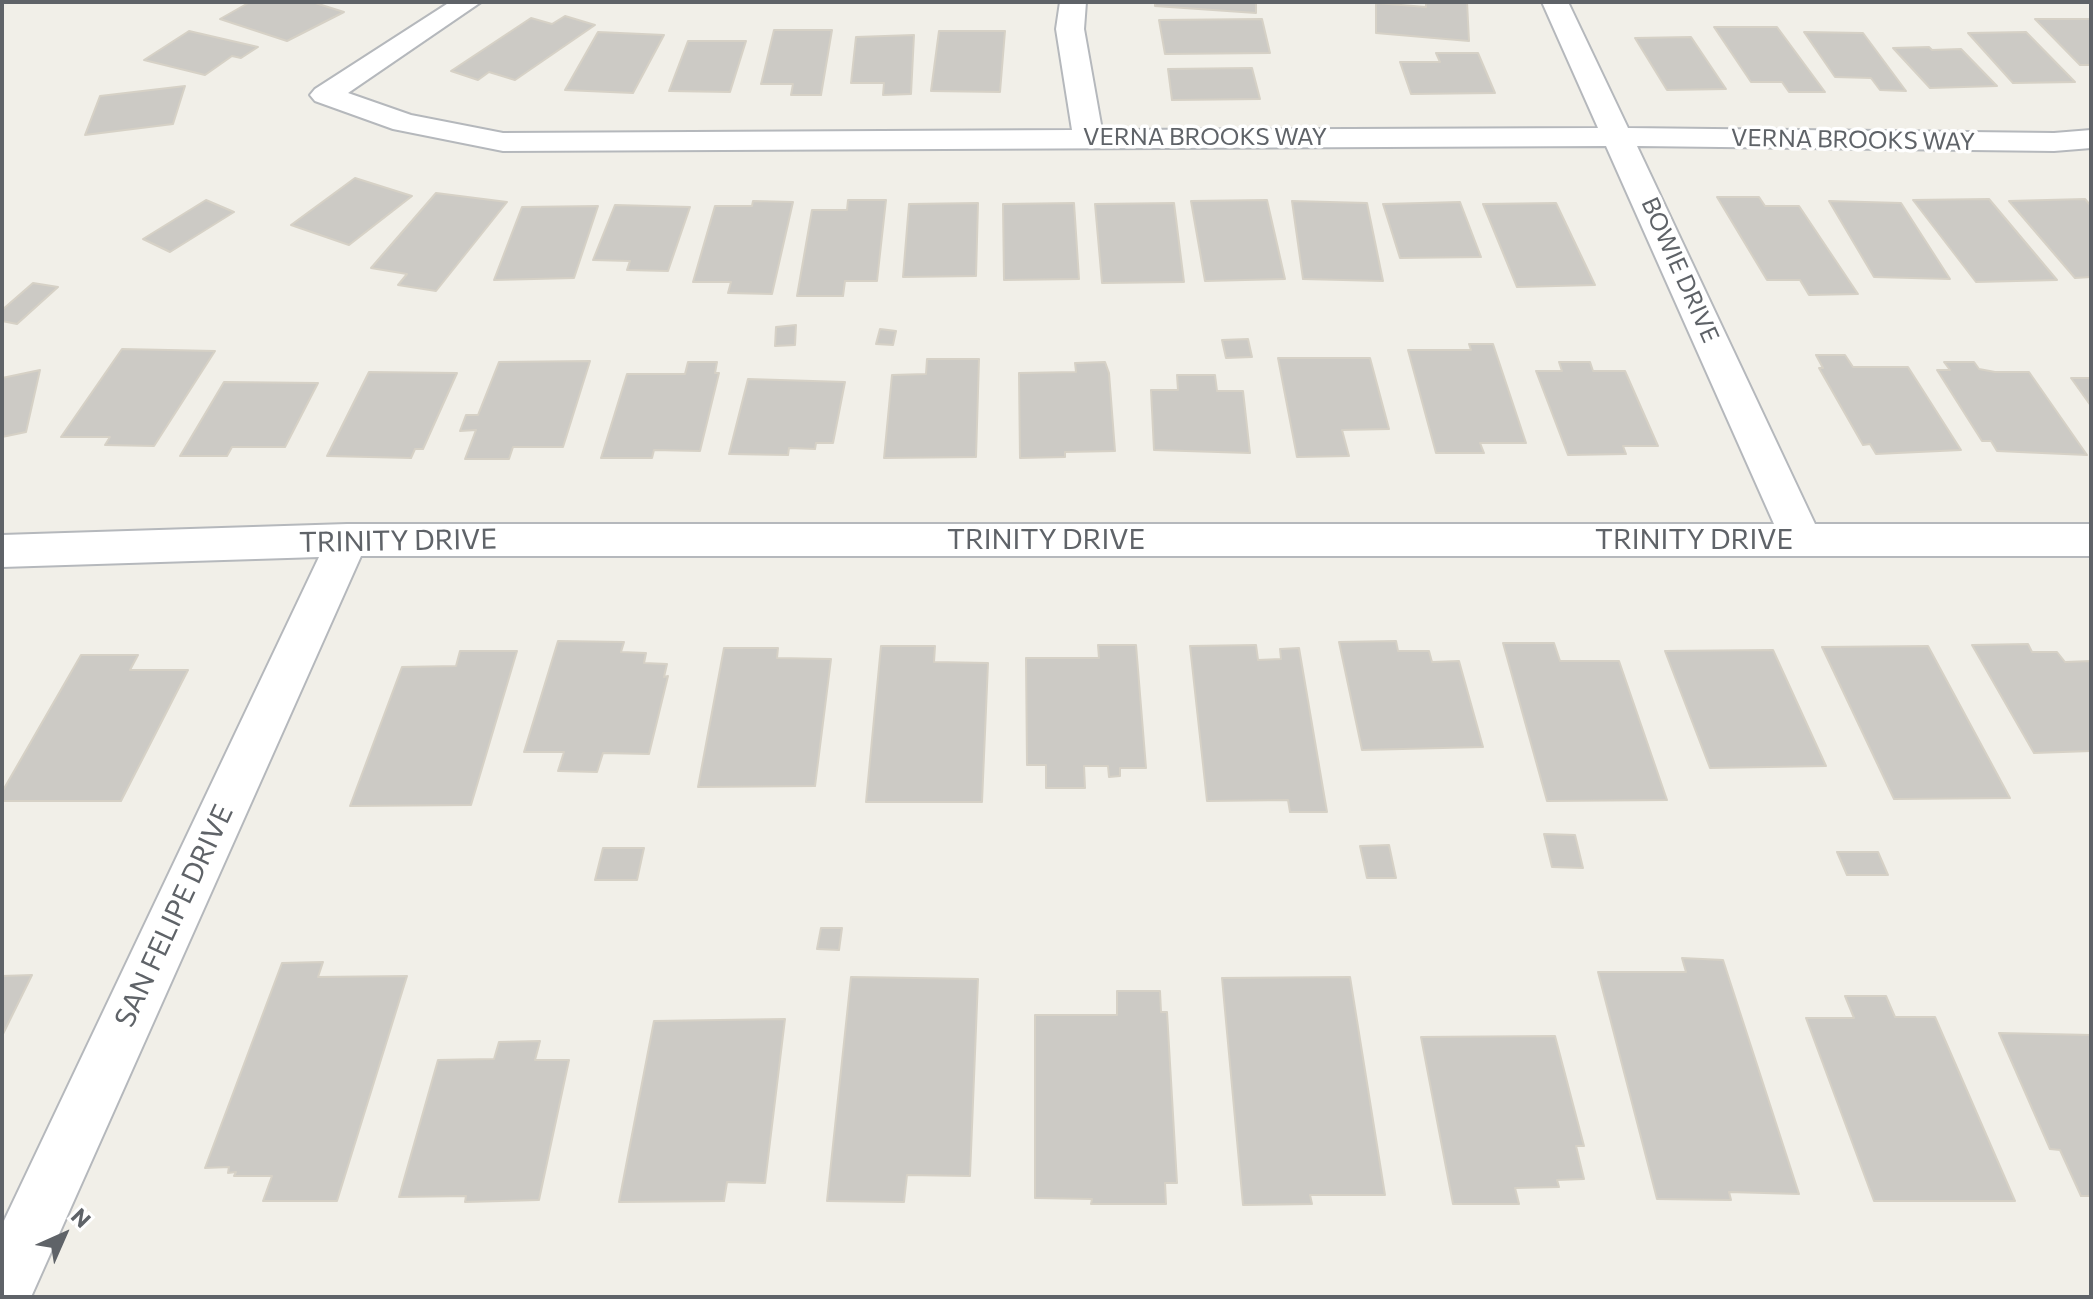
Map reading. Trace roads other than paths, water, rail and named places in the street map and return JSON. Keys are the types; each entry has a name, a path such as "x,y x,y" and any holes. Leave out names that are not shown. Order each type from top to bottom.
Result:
{"street":[{"name":"VERNA BROOKS WAY","path":"468,2 325,95 404,123 503,142 1088,137 1619,137 2054,142 2091,139"},
{"path":"1073,2 1070,29 1088,137"},
{"name":"BOWIE DRIVE","path":"1555,2 1802,540"},
{"name":"TRINITY DRIVE","path":"2,551 347,540 2091,540"},
{"name":"SAN FELIPE DRIVE","path":"2,1292 347,540"}]}
